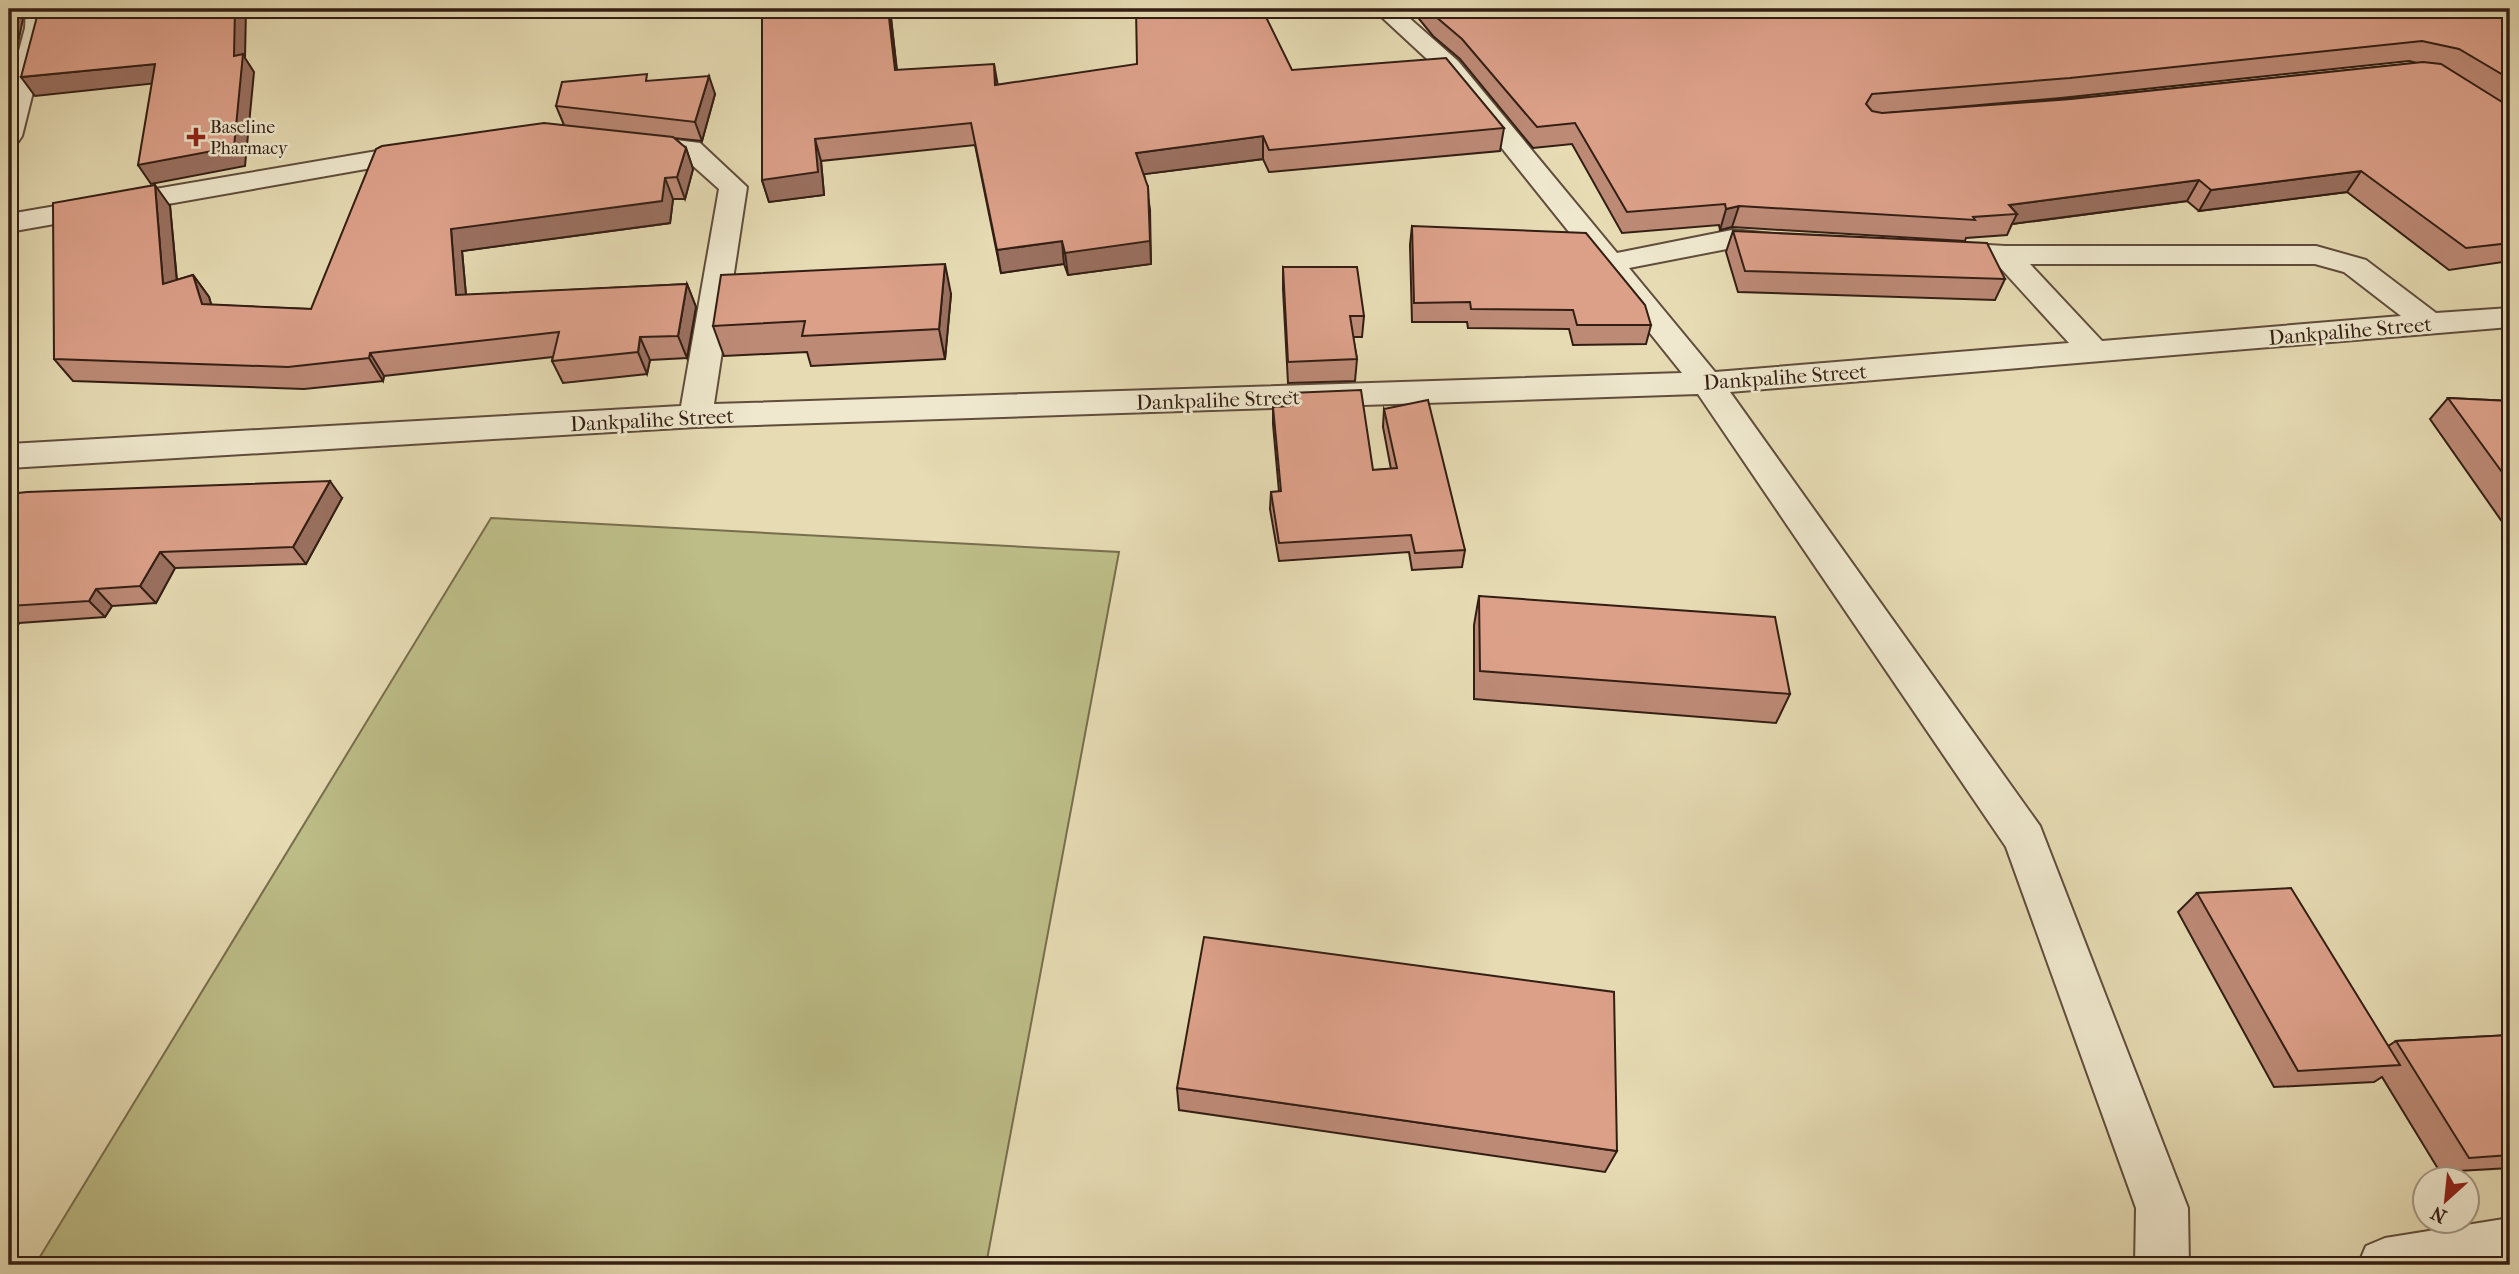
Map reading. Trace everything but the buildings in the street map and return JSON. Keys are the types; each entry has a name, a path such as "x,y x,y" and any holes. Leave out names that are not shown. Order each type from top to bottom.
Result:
{"street":[{"path":"1385,9 1449,66 1707,383 2025,838 2162,1208 2162,1265"},
{"path":"9,30 37,18"},
{"path":"9,136 37,18"},
{"path":"612,141 690,149 733,187 696,416"},
{"path":"9,223 453,146"},
{"path":"1610,263 1732,239 1814,244"},
{"path":"1910,249 2005,255 2316,255 2355,266 2430,324"},
{"path":"2005,255 2095,352"},
{"name":"Dankpalihe Street","path":"9,456 696,416 1707,383 2510,317"},
{"path":"2385,1265 2510,1244"}],"green space":[{"path":"491,518 1119,552 986,1265 35,1265"}],"place":[{"name":"Baseline Pharmacy","path":"196,137"}]}
